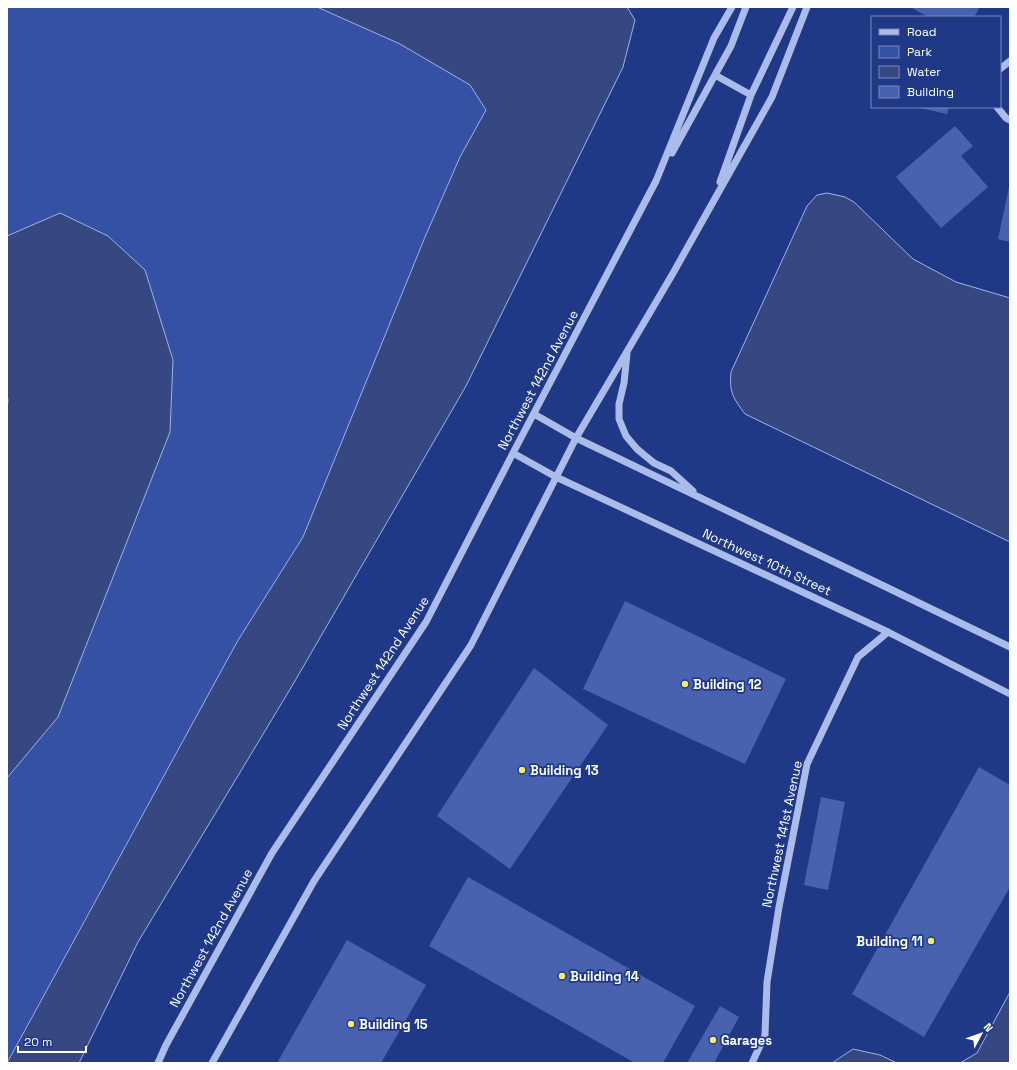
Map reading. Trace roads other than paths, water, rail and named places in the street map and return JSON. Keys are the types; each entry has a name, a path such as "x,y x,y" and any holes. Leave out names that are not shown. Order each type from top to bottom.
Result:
{"street":[{"name":"Northwest 142nd Avenue","path":"656,181 714,38 732,7"},
{"name":"Northwest 142nd Avenue","path":"158,1063 170,1038 272,853 426,622 656,181 731,46 746,7"},
{"path":"713,202 751,95 793,7"},
{"path":"212,1063 314,881 471,645 576,438 713,202 772,96 807,7"},
{"path":"1001,68 1010,61"},
{"path":"715,75 751,95"},
{"path":"998,108 1006,118 1010,120"},
{"path":"628,350 619,412 619,419 626,436 636,449 654,463 671,471 701,498"},
{"path":"534,414 576,438 1010,647"},
{"name":"Northwest 10th Street","path":"513,453 556,477 888,632 1010,694"},
{"name":"Northwest 141st Avenue","path":"752,1063 765,1035 767,982 779,907 807,764 858,657 888,632"}],"water":[{"path":"317,7 627,7 635,20 623,67 466,386 292,686 138,942 79,1063 7,1063 237,642 303,537 425,237 460,157 486,110 470,85 400,44"},
{"path":"827,193 845,197 854,202 913,259 956,282 1010,298 1010,542 745,414 737,404 731,390 731,372 807,206 817,195"},
{"path":"60,213 108,236 145,270 173,360 170,432 58,717 7,778 7,236"},
{"path":"1010,992 1010,1063 960,1063 977,1053"},
{"path":"853,1049 880,1055 897,1063 832,1063"}],"place":[{"name":"Building 12","path":"685,684"},
{"name":"Building 13","path":"522,770"},
{"name":"Building 11","path":"931,941"},
{"name":"Building 14","path":"562,976"},
{"name":"Building 15","path":"351,1024"},
{"name":"Garages","path":"713,1040"}]}
